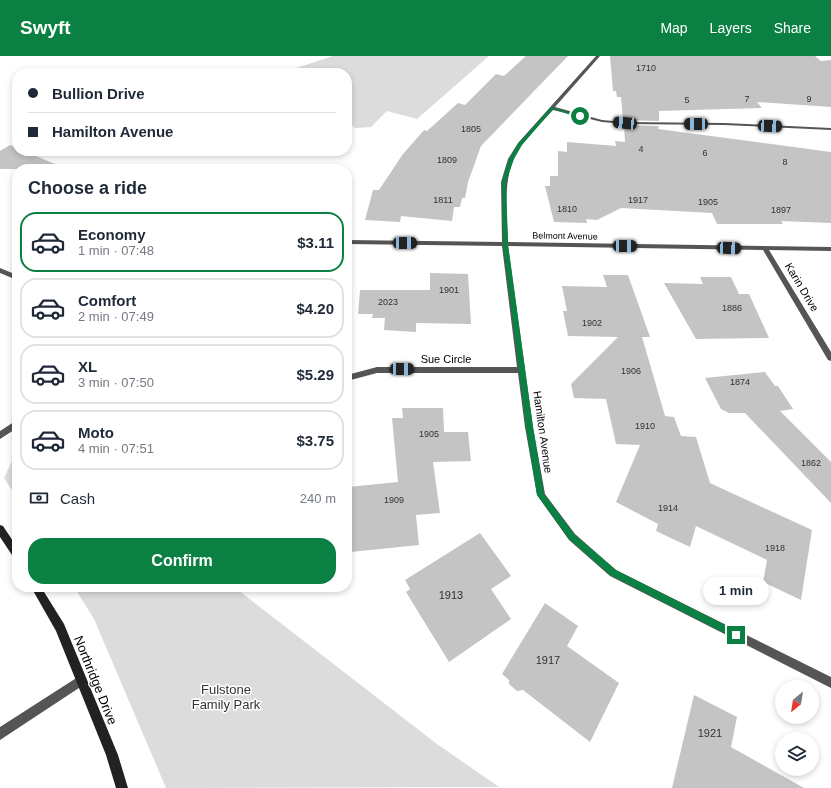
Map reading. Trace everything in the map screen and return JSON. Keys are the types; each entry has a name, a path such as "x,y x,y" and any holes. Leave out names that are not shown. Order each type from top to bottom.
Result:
{"street":[{"name":"Hamilton Avenue","path":"598,56 520,144 512,159 504,182 505,244 541,495 572,537 613,573 831,683"},
{"path":"552,108 602,121 625,123 724,124 831,129"},
{"name":"Belmont Avenue","path":"352,242 831,249"},
{"name":"Karin Drive","path":"766,248 831,358"},
{"path":"0,270 12,276"},
{"name":"Sue Circle","path":"352,377 383,370 522,370"},
{"path":"0,436 12,428"},
{"path":"0,529 12,547"},
{"name":"Northridge Drive","path":"39,592 60,628 112,755 122,788"},
{"path":"0,734 81,680"}],"green space":[{"path":"333,56 489,56 417,119 387,111 371,127 355,128 352,125 352,68 296,68"},
{"path":"12,461 12,490 4,478"},
{"name":"Fulstone Family Park","path":"77,592 240,592 437,744 499,787 166,788 94,619"}],"building":[{"path":"526,56 568,56 481,146 468,182 465,198 462,198 460,207 454,207 452,221 401,216 400,222 365,220 373,190 379,190 403,154 424,130 427,131 458,103 465,105 496,74 504,76"},
{"path":"610,56 815,56 821,61 831,60 831,107 757,102 762,108 659,111 659,121 623,120 621,97 617,97 616,91 613,91"},
{"path":"624,125 659,126 658,129 831,152 831,223 781,221 783,224 717,224 712,213 621,208 597,220 586,219 587,223 554,222 545,186 550,186 550,176 558,176 558,151 567,152 567,142 616,146 615,141 625,142"},
{"path":"10,145 12,146 12,156 36,156 55,164 12,164 12,169 0,169 0,151"},
{"path":"430,273 468,274 471,324 416,323 416,332 384,330 385,318 372,318 373,314 358,314 360,290 430,290"},
{"path":"603,275 628,275 650,337 642,337 665,416 674,417 681,436 696,437 710,483 812,530 801,600 763,582 767,560 696,526 690,547 656,531 658,524 616,502 640,445 616,444 606,399 574,398 571,384 618,337 568,336 563,311 567,311 562,286 607,287"},
{"path":"700,277 731,277 739,294 749,294 769,338 696,339 664,283 703,284"},
{"path":"765,372 775,386 778,386 793,409 780,411 831,462 831,503 745,413 729,413 721,409 705,378"},
{"path":"402,408 443,408 444,432 468,432 471,461 433,462 440,513 416,515 419,545 352,552 352,487 398,482 392,418 403,418"},
{"path":"480,533 511,576 491,589 511,619 449,662 406,592 410,589 405,580"},
{"path":"545,603 578,626 567,646 619,683 590,742 523,690 517,691 509,684 509,680 502,674"},
{"path":"694,695 737,717 731,747 775,772 775,776 783,776 804,788 672,788"}],"route":[{"path":"580,116 552,108 520,144 512,159 504,182 505,244 525,386 529,427 541,495 572,537 613,573 736,635"}]}
